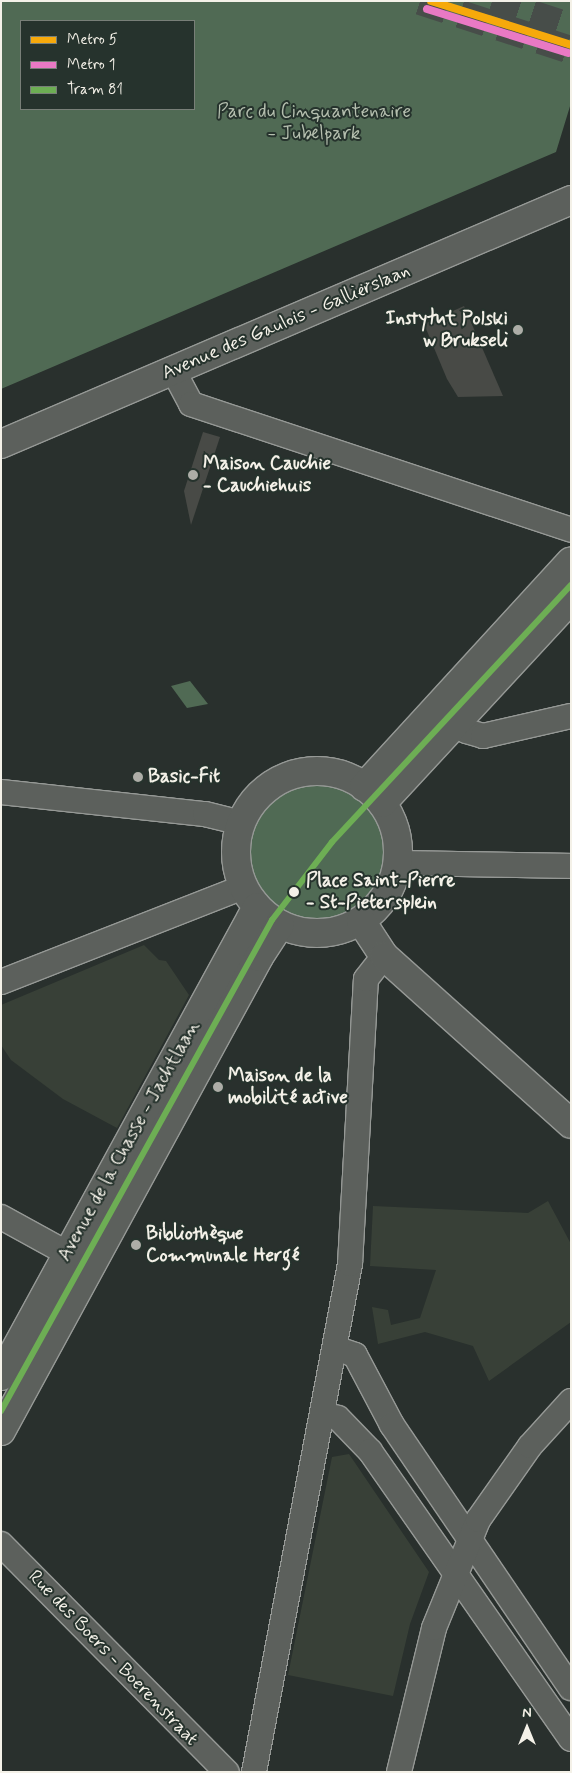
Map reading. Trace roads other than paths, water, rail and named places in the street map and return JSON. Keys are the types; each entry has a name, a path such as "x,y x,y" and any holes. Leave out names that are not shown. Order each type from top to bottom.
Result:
{"street":[{"name":"Avenue des Gaulois - Galliërslaan","path":"1,444 571,200"},
{"path":"173,370 190,404 571,530"},
{"path":"373,795 447,714 571,561"},
{"path":"447,714 571,599"},
{"path":"447,714 466,732 483,736 571,716"},
{"path":"298,774 335,774 373,795 395,831 397,863 385,896 361,921 325,933 300,932 280,925 250,897 235,855 241,822 265,790 298,774"},
{"path":"1,792 205,814 241,822"},
{"path":"397,863 571,866"},
{"path":"1,982 250,897"},
{"name":"Avenue de la Chasse - Jachtlaan","path":"1,1376 68,1253 250,897"},
{"path":"361,921 384,956 571,1124"},
{"name":"Avenue de la Chasse - Jachtlaan","path":"1,1431 259,957 280,925"},
{"path":"254,1772 350,1264 366,979 384,956"},
{"path":"1,1217 91,1266"},
{"path":"335,1348 354,1355 392,1425 571,1688"},
{"path":"399,1772 434,1628 478,1520 530,1446 571,1401"},
{"path":"322,1414 338,1418 365,1445 571,1739"},
{"name":"Rue des Boers - Boerenstraat","path":"1,1544 227,1772"}],"tunnel":[{"path":"420,1 571,50"},
{"path":"492,1 571,27"}],"metro line":[{"name":"5","path":"431,1 571,45"},
{"name":"1","path":"427,9 568,53"}],"tram line":[{"name":"81","path":"1,1411 272,920 332,842 571,585"}],"place":[{"name":"Instytut Polski w Brukseli","path":"518,330"},
{"name":"Maison Cauchie - Cauchiehuis","path":"193,475"},
{"name":"Basic-Fit","path":"138,777"},
{"name":"Place Saint-Pierre - St-Pietersplein","path":"294,892"},
{"name":"Maison de la mobilité active","path":"218,1087"},
{"name":"Bibliothèque Communale Hergé","path":"136,1245"}],"park label":[{"name":"Parc du Cinquantenaire - Jubelpark","path":"314,123"}]}
